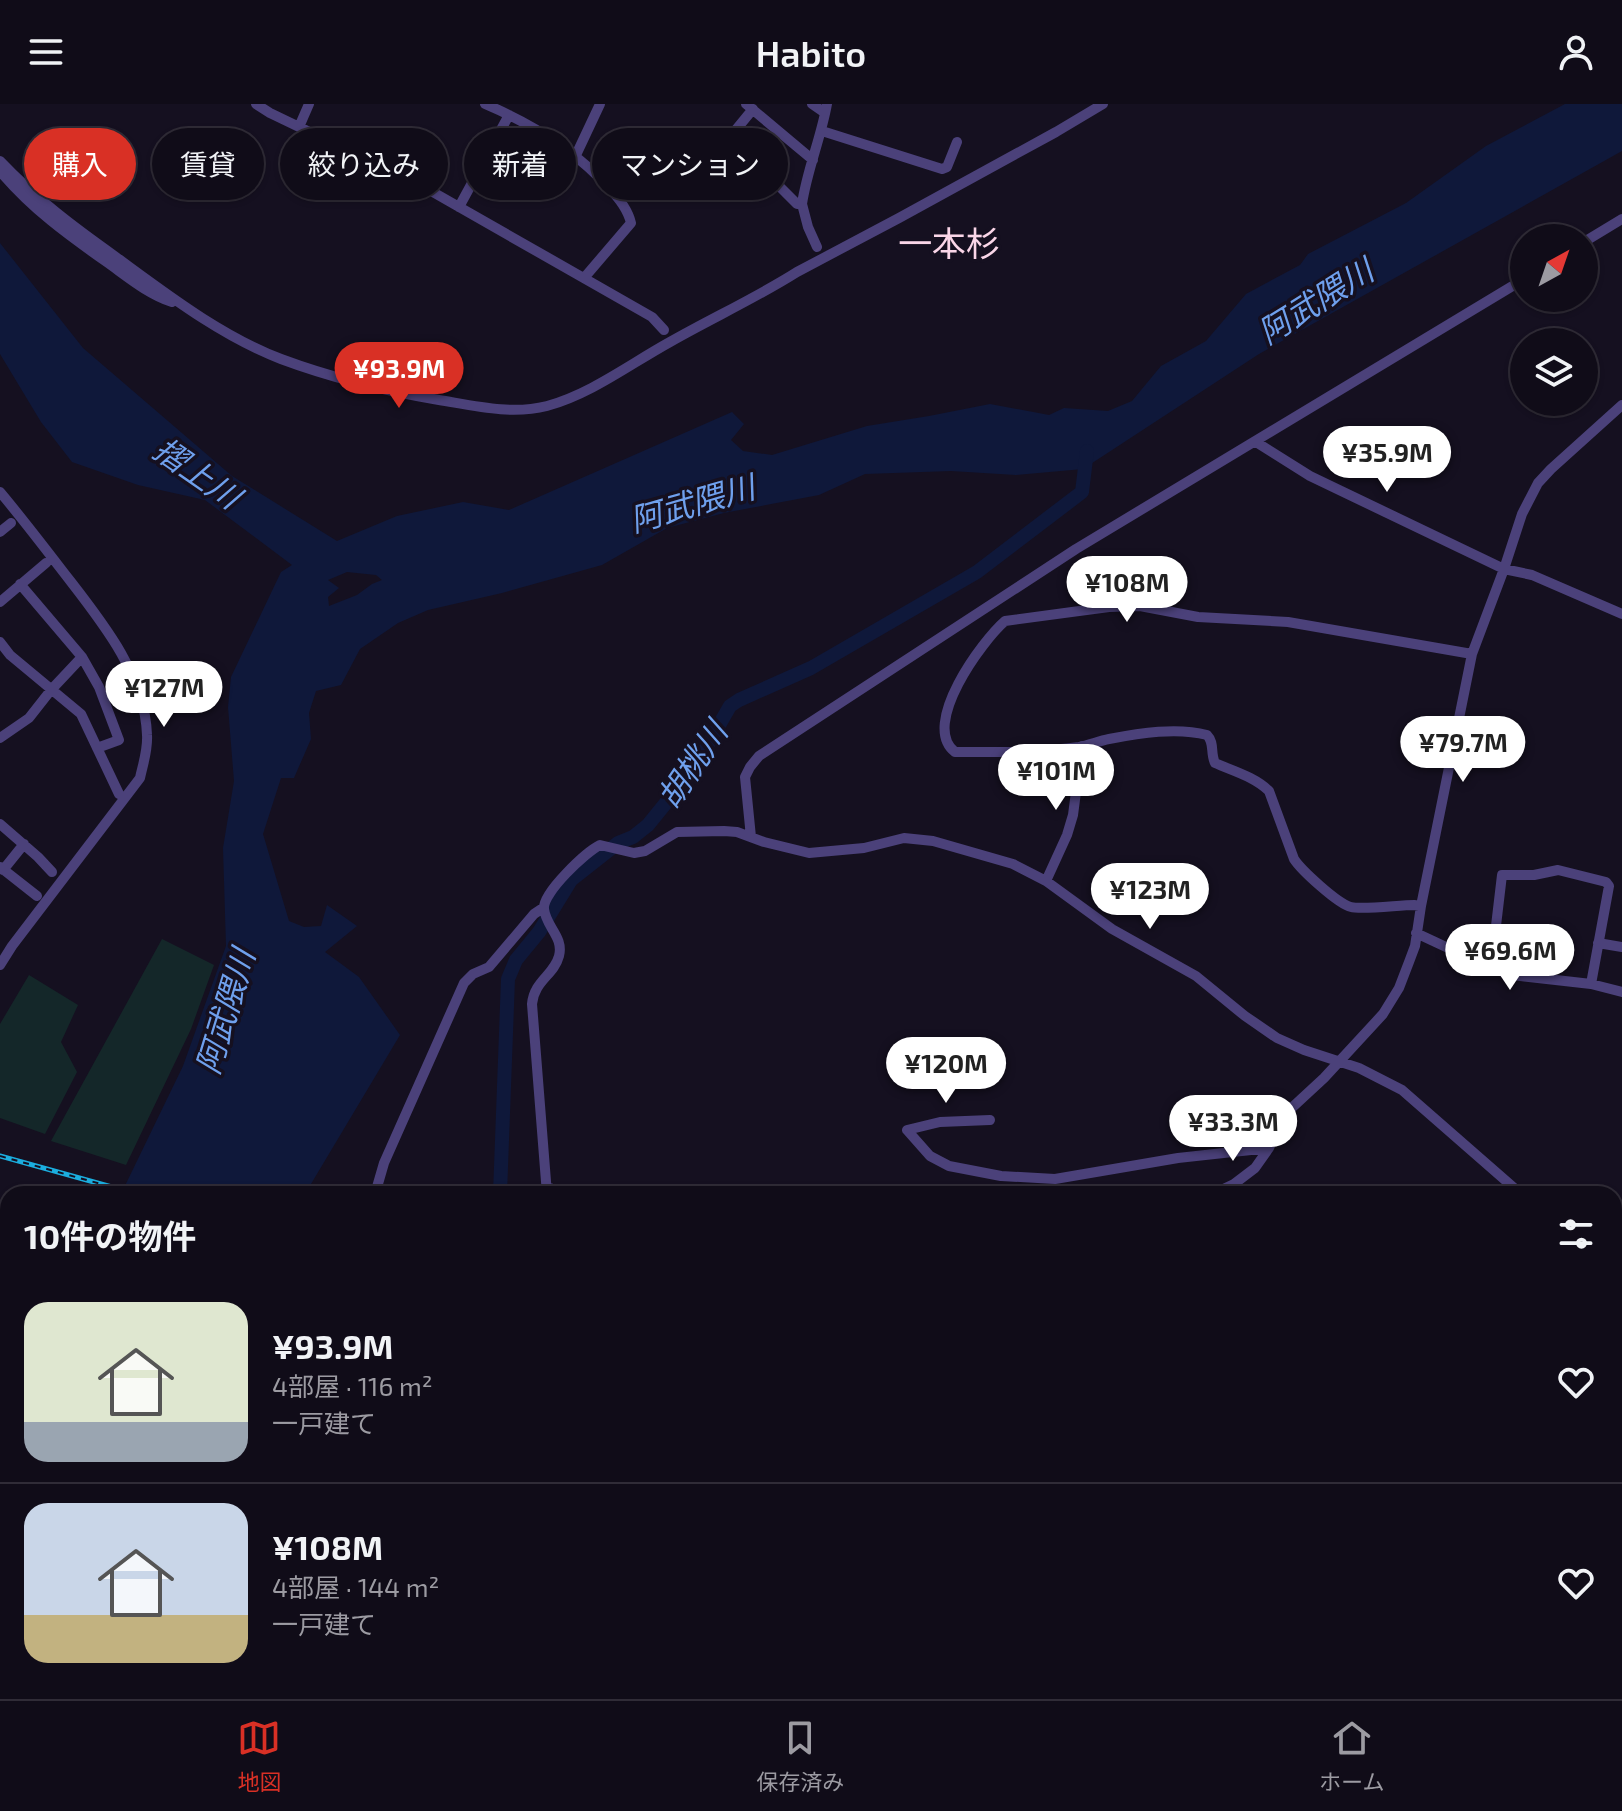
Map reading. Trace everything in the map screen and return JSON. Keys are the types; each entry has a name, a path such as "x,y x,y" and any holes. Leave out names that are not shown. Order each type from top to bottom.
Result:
{"street":[{"path":"256,104 424,187 652,317 664,330"},
{"path":"299,127 309,104"},
{"path":"485,104 536,128"},
{"path":"584,278 631,223 613,193 576,155 600,104"},
{"path":"812,104 826,108 802,204 817,247"},
{"path":"0,161 39,199 182,305 279,358 404,394 516,411 548,406 576,395 1103,104"},
{"path":"802,204 797,204 730,137 750,107 813,160"},
{"path":"459,207 509,115"},
{"path":"822,131 942,169 947,167 957,142"},
{"path":"0,171 20,194"},
{"path":"0,180 68,235 153,295 182,305"},
{"path":"1598,234 1622,219"},
{"path":"751,837 745,777 759,756 1076,549 1510,288"},
{"path":"1230,1186 1255,1168 1269,1148 1284,1115 1341,1061 1383,1014 1393,998 1409,962 1416,933 1472,654 1522,514 1538,483 1622,405"},
{"path":"1256,442 1310,476 1504,569 1532,575 1622,614"},
{"path":"0,492 114,641 130,670 140,699 147,737 140,778 0,965"},
{"path":"0,532 11,523"},
{"path":"0,602 46,563"},
{"path":"20,584 82,657 99,687 119,740 97,748"},
{"path":"1421,906 1351,907 1326,891 1294,859 1269,791 1244,775 1215,763 1212,741 1207,735 1163,732 1034,751 955,752 949,747 945,736 945,715 976,654 1005,621 1109,607 1140,606 1198,617 1288,622 1472,654"},
{"path":"0,642 10,655 81,714 119,794"},
{"path":"0,664 10,655"},
{"path":"0,738 29,718 82,657"},
{"path":"1046,881 1073,815 1082,746"},
{"path":"0,824 52,872"},
{"path":"547,1186 532,1004 535,989 559,956 559,942 544,911 547,896 589,852 600,845 634,853 645,851 677,832 724,831 809,853 864,848 904,838 933,841 1001,859 1046,881 1112,929 1196,976 1277,1038 1378,1077 1411,1097 1512,1186"},
{"path":"24,844 2,868 37,896"},
{"path":"1491,968 1502,875 1534,875 1558,870 1606,882 1609,886 1591,984"},
{"path":"377,1186 384,1163 464,983 473,974 489,967 534,914 544,911"},
{"path":"1416,933 1491,968 1526,977 1554,978 1622,992"},
{"path":"1598,943 1622,947"},
{"path":"990,1120 940,1122 907,1130 930,1156 949,1166 1001,1176 1055,1179 1178,1158 1269,1148"}],"green space":[{"path":"162,939 214,965 191,1029 126,1165 51,1141"},
{"path":"29,975 78,1005 61,1042 77,1072 45,1134 0,1118 0,1024"}],"water":[{"path":"1565,104 1622,104 1622,151 1259,354 1083,469 1016,475 951,471 865,474 819,495 724,513 667,528 602,565 428,610 398,623 360,649 341,685 316,691 309,713 311,739 294,778 281,778 263,834 289,921 304,927 321,926 327,905 357,926 325,952 359,977 400,1035 310,1186 125,1186 183,1066 226,946 223,848 234,781 228,707 231,677 281,572 292,565 205,500 138,485 72,462 41,422 0,354 0,243 83,348 232,476 337,541 397,516 463,502 509,510 732,412 744,424 731,440 743,451 772,455 867,426 990,404 1049,415 1064,408 1108,411 1132,401 1161,366 1206,341 1246,294 1300,265 1308,254 1406,203 1486,146","holes":["347,572 376,575 382,580 357,595 329,606 328,597 339,588 328,580"]}],"waterway":[{"name":"胡桃川","path":"500,1186 508,979 516,960 539,932 571,880 618,843 633,837 648,825 695,767 730,706 811,668 977,572 1082,492 1087,451"}],"railway":[{"path":"0,1156 108,1186"}],"district":[{"name":"一本杉","path":"949,242"}],"water label":[{"name":"阿武隈川","path":"1315,300"},
{"name":"摺上川","path":"198,472"},
{"name":"阿武隈川","path":"692,502"},
{"name":"阿武隈川","path":"224,1011"}]}
